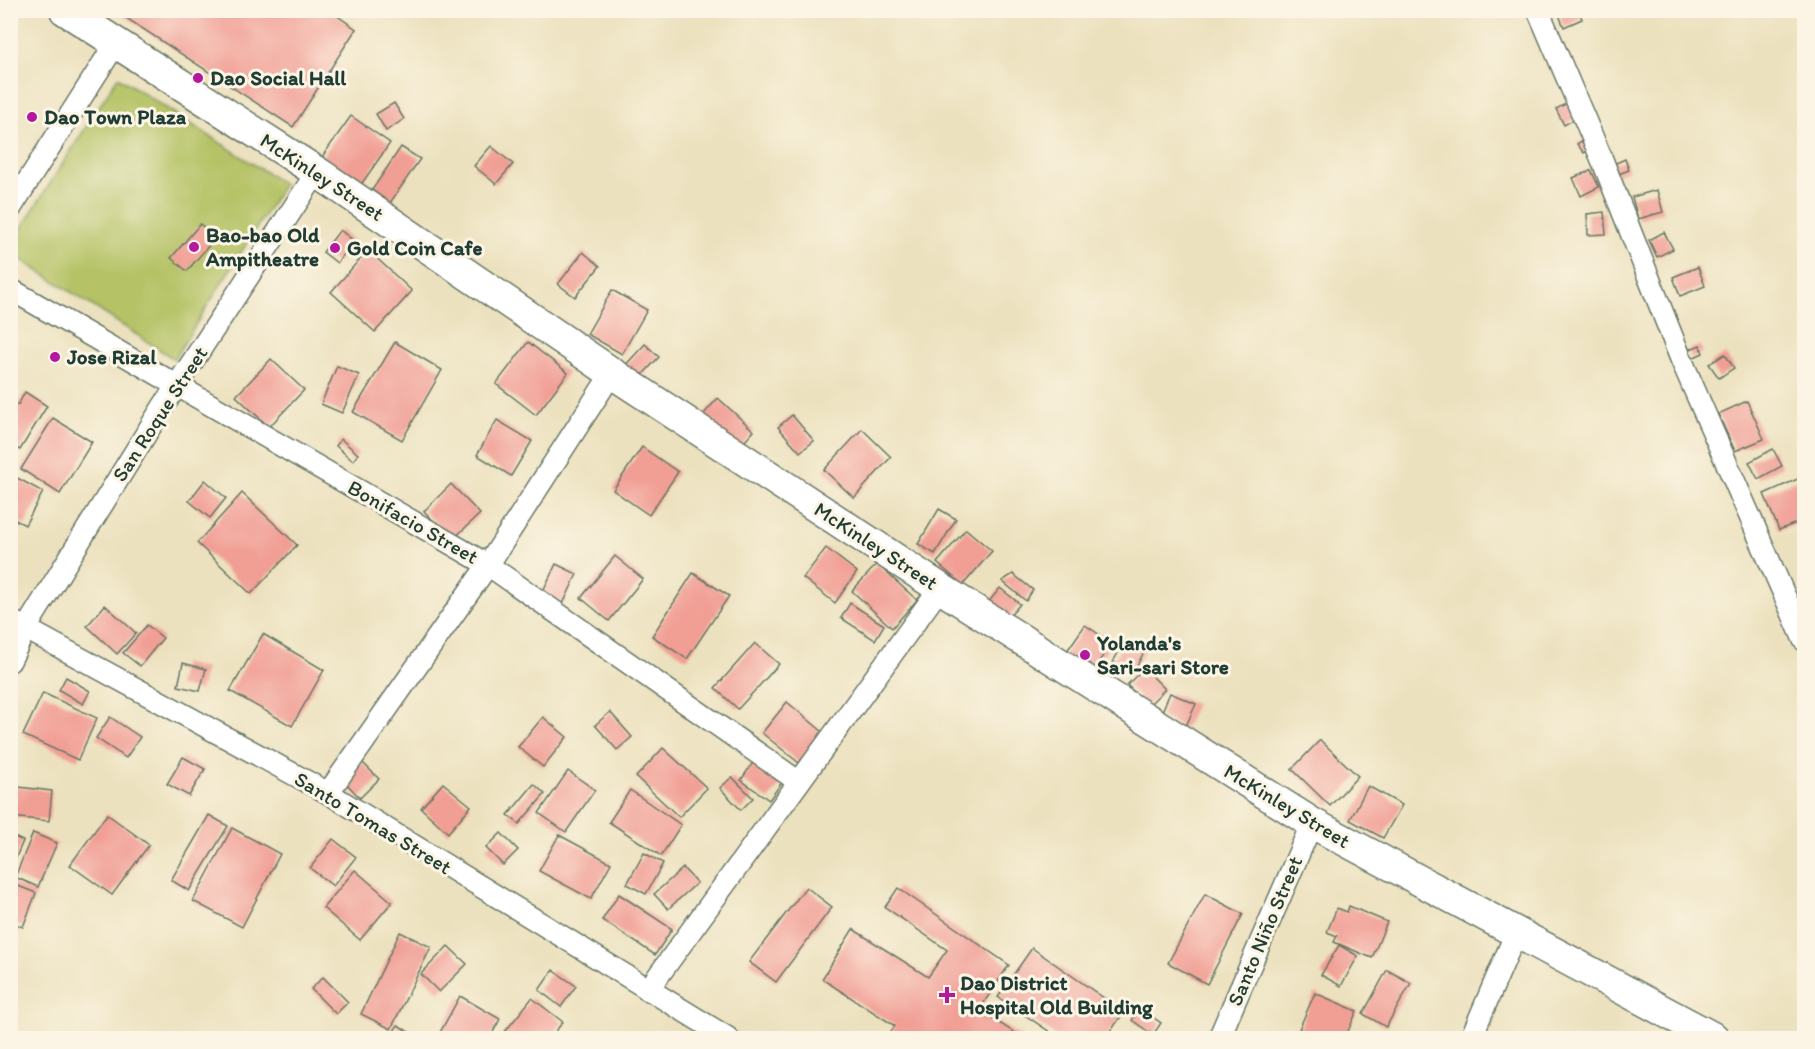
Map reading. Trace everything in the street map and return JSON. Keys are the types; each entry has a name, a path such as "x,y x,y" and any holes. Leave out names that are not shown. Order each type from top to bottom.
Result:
{"street":[{"name":"McKinley Street","path":"65,10 317,172 612,373 940,588 1312,824 1714,1038"},
{"path":"1538,10 1603,162 1681,359 1804,639"},
{"path":"10,210 116,43"},
{"name":"San Roque Street","path":"10,661 18,624 179,385 317,172"},
{"name":"Bonifacio Street","path":"10,289 488,565 799,782"},
{"path":"328,794 488,565 612,373"},
{"path":"648,990 940,588"},
{"name":"Santo Tomas Street","path":"18,624 328,794 728,1038"},
{"name":"Santo Niño Street","path":"1219,1038 1312,824"},
{"path":"1471,1038 1516,933"}],"green space":[{"path":"118,77 284,184 174,359 11,253 10,246"}],"building":[{"name":"Dao Social Hall","path":"114,10 329,10 356,29 293,127"},
{"path":"1557,10 1579,10 1582,19 1564,27"},
{"path":"1569,102 1577,118 1564,125 1556,109"},
{"path":"394,103 404,119 386,131 376,114"},
{"path":"351,116 390,143 358,189 319,161"},
{"path":"1586,138 1592,147 1584,153 1577,144"},
{"path":"491,146 513,164 496,184 474,166"},
{"path":"401,147 420,159 390,203 372,190"},
{"path":"1625,159 1629,170 1616,175 1612,165"},
{"path":"1591,170 1599,187 1581,196 1573,178"},
{"path":"1657,190 1663,212 1638,219 1632,197"},
{"path":"1604,212 1606,234 1588,235 1587,214"},
{"name":"Bao-bao Old Ampitheatre","path":"200,224 216,237 187,271 171,258"},
{"path":"340,230 354,241 337,263 323,252"},
{"path":"1664,232 1673,249 1657,257 1649,240"},
{"path":"368,250 412,291 375,332 331,292"},
{"path":"583,252 600,266 575,297 558,284"},
{"path":"1698,267 1705,286 1680,296 1673,277"},
{"path":"612,290 647,310 622,354 587,334"},
{"path":"395,342 442,370 402,440 353,412"},
{"path":"528,342 568,373 536,415 496,384"},
{"path":"645,344 659,357 635,383 621,370"},
{"path":"1700,345 1703,353 1692,358 1688,350"},
{"path":"1725,354 1734,368 1719,378 1709,364"},
{"path":"271,359 304,390 269,427 236,396"},
{"path":"337,366 359,375 342,413 321,404"},
{"path":"25,392 47,406 20,450 10,445 10,400 18,405"},
{"path":"718,398 754,431 738,449 702,416"},
{"path":"1747,401 1764,439 1735,451 1718,414"},
{"path":"792,415 814,441 800,452 778,427"},
{"path":"53,418 92,442 60,494 21,469"},
{"path":"497,420 532,441 511,476 477,455"},
{"path":"862,429 891,457 854,498 824,470"},
{"path":"341,439 358,454 353,461 336,446"},
{"path":"642,447 678,472 649,515 613,490"},
{"path":"1773,449 1782,466 1758,479 1749,462"},
{"path":"10,474 43,492 25,525 10,517"},
{"path":"1800,478 1804,490 1804,520 1779,530 1764,494"},
{"path":"205,480 226,498 210,518 189,501"},
{"path":"451,484 480,514 452,540 424,511"},
{"path":"242,493 297,545 251,594 197,543"},
{"path":"939,509 956,519 935,554 918,544"},
{"path":"966,529 992,551 963,585 937,563"},
{"path":"826,548 857,572 835,603 803,578"},
{"path":"615,556 643,579 609,621 581,598"},
{"path":"556,564 577,574 563,604 542,593"},
{"path":"877,564 917,600 892,628 852,591"},
{"path":"693,573 729,596 687,659 652,636"},
{"path":"1013,574 1033,590 1026,601 1002,581"},
{"path":"1000,588 1020,604 1002,625 983,609"},
{"path":"850,603 884,625 875,640 841,618"},
{"path":"105,605 136,633 117,654 87,626"},
{"path":"147,625 163,638 140,666 123,653"},
{"path":"1085,625 1112,643 1089,676 1062,658"},
{"path":"263,634 324,670 292,726 230,691"},
{"path":"1125,640 1145,650 1133,673 1113,662"},
{"path":"755,643 779,664 738,709 715,688"},
{"path":"183,663 206,669 200,691 178,686"},
{"path":"1144,668 1165,689 1148,706 1127,685"},
{"path":"66,677 90,691 83,704 59,690"},
{"path":"43,693 97,718 78,760 23,735"},
{"path":"1170,693 1196,704 1185,728 1160,716"},
{"path":"787,702 823,732 799,763 762,733"},
{"path":"610,712 632,737 617,750 595,725"},
{"path":"110,717 140,737 126,758 96,738"},
{"path":"543,717 567,737 543,767 518,747"},
{"path":"1320,740 1358,776 1330,806 1292,769"},
{"path":"663,748 707,788 679,817 636,777"},
{"path":"183,757 205,769 189,796 167,784"},
{"path":"754,761 783,781 769,800 741,780"},
{"path":"362,762 379,779 360,798 344,781"},
{"path":"568,771 595,790 566,832 539,813"},
{"path":"732,777 753,798 741,810 720,788"},
{"path":"443,783 471,806 448,833 421,808"},
{"path":"534,784 545,794 519,824 508,815"},
{"path":"10,786 52,791 49,821 10,817"},
{"path":"1368,786 1402,805 1383,838 1350,820"},
{"path":"630,790 681,825 661,856 609,822"},
{"path":"107,814 149,845 112,895 70,865"},
{"path":"209,815 228,826 189,891 171,880"},
{"path":"232,828 280,854 242,927 193,901"},
{"path":"33,833 57,843 38,887 15,877"},
{"path":"501,833 518,850 503,865 486,848"},
{"path":"10,835 23,841 10,871"},
{"path":"559,835 611,863 591,899 539,871"},
{"path":"333,839 356,857 333,886 310,868"},
{"path":"644,853 663,863 646,894 627,884"},
{"path":"683,868 697,883 668,909 654,894"},
{"path":"355,870 392,902 360,940 323,908"},
{"path":"13,884 36,893 23,927 10,922 10,890"},
{"path":"806,887 832,907 776,982 749,962"},
{"path":"898,888 1009,965 979,1010 1023,1038 886,1038 895,1026 822,979 853,929 928,977 947,950 885,907"},
{"path":"619,894 672,929 655,955 602,920"},
{"path":"1205,894 1243,914 1207,984 1168,963"},
{"path":"1349,906 1387,922 1372,958 1334,942 1337,936 1327,932 1337,908 1347,912"},
{"path":"400,932 431,947 391,1029 361,1014"},
{"path":"1339,945 1358,956 1341,986 1321,975"},
{"path":"448,946 467,964 439,992 421,974"},
{"path":"1032,948 1124,1012 1106,1038 1059,1038 998,997"},
{"path":"553,970 576,986 561,1007 539,990"},
{"path":"1387,970 1411,983 1386,1027 1363,1014"},
{"path":"323,977 348,1002 336,1014 311,989"},
{"path":"1315,993 1357,1011 1345,1038 1323,1038 1299,1029"},
{"path":"460,996 500,1019 490,1038 437,1038"},
{"path":"532,998 563,1022 550,1038 500,1038"},
{"path":"1140,1008 1161,1023 1153,1035 1132,1020"},
{"path":"398,1025 415,1036 413,1038 389,1038"},
{"path":"1296,1031 1313,1038 1293,1038"}],"place":[{"name":"Dao Social Hall","path":"198,78"},
{"name":"Dao Town Plaza","path":"32,117"},
{"name":"Bao-bao Old Ampitheatre","path":"194,247"},
{"name":"Gold Coin Cafe","path":"335,248"},
{"name":"Jose Rizal","path":"55,357"},
{"name":"Yolanda's Sari-sari Store","path":"1085,655"},
{"name":"Dao District Hospital Old Building","path":"947,995"}]}
